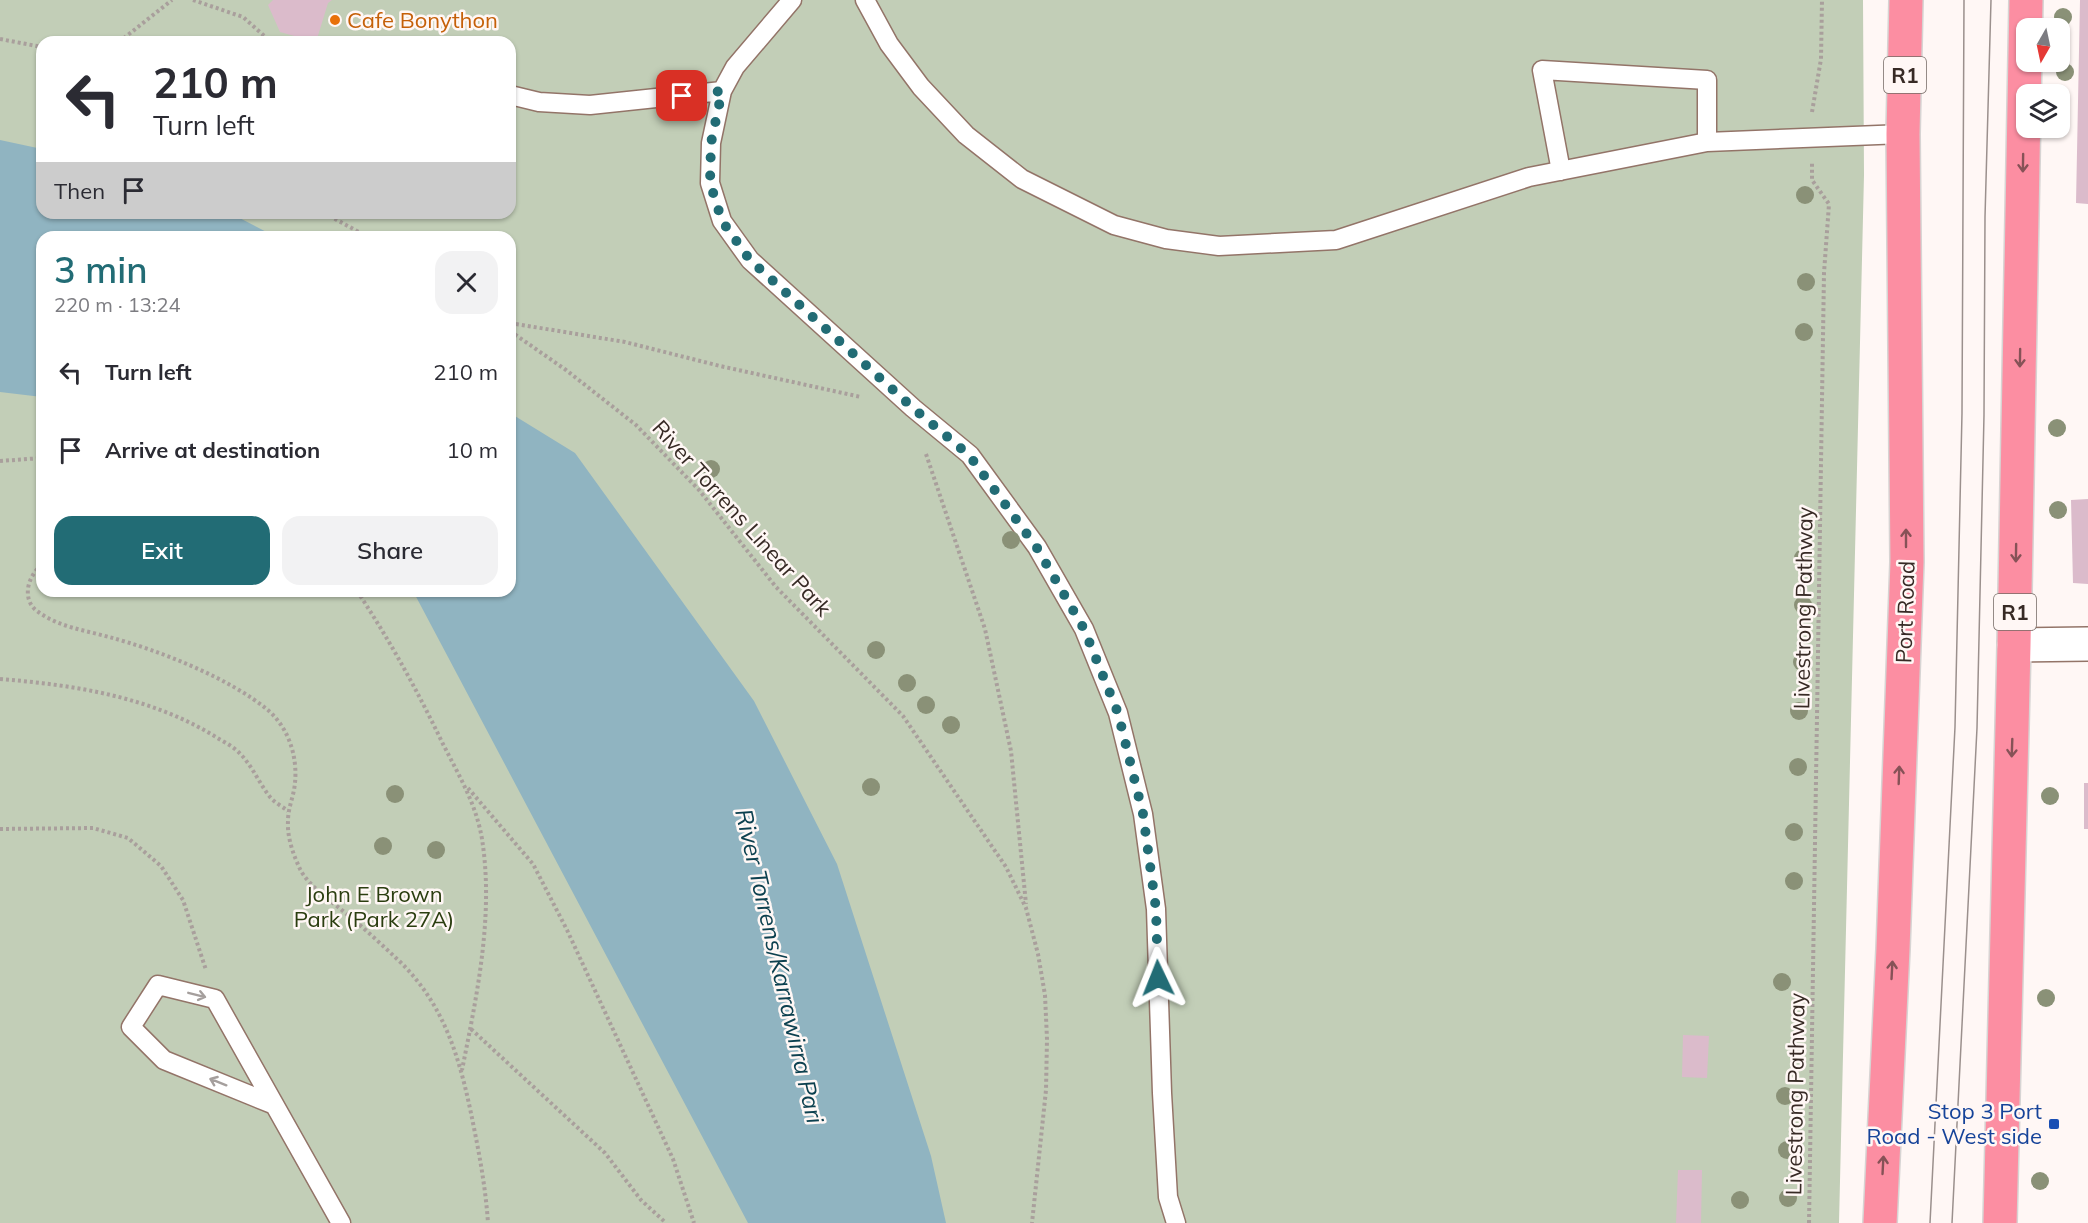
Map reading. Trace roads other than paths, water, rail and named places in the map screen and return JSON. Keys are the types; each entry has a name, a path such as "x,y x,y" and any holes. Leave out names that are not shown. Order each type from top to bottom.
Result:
{"highway":[{"name":"Port Road","path":"1880,1223 1893,949 1907,561 1903,134 1906,0"},
{"name":"R1","path":"2000,1223 2026,0"}],"street":[{"path":"2014,645 2088,644"}],"lane":[{"path":"792,0 735,66 722,91 711,143 710,183 722,221 750,260 913,408 969,455 1037,548 1084,629 1118,713 1143,814 1156,909 1167,1185 1176,1223"},
{"path":"865,0 889,44 921,87 966,135 1022,179 1114,225 1166,239 1219,246 1336,240 1529,177 1707,142 1903,134"},
{"path":"1561,171 1542,70 1707,80 1707,142"},
{"path":"516,96 548,103 590,105 722,91"},
{"path":"272,1104 164,1060 131,1027 158,985 215,999 341,1223"}],"water":[{"path":"0,140 36,148 36,219 242,219 264,231 36,231 36,396 0,392"},
{"name":"River Torrens/Karrawirra Pari","path":"516,417 575,453 754,701 837,864 931,1156 946,1223 748,1223 416,597 516,597"}],"tram line":[{"path":"1930,1223 1955,727 1962,413 1964,0"},
{"path":"1952,1223 1977,728 1984,415 1985,217 1991,0"}],"place":[{"name":"Cafe Bonython","path":"335,20"},
{"name":"Stop 3 Port Road - West side","path":"2054,1124"}],"park label":[{"name":"John E Brown Park (Park 27A)","path":"374,906"}]}
